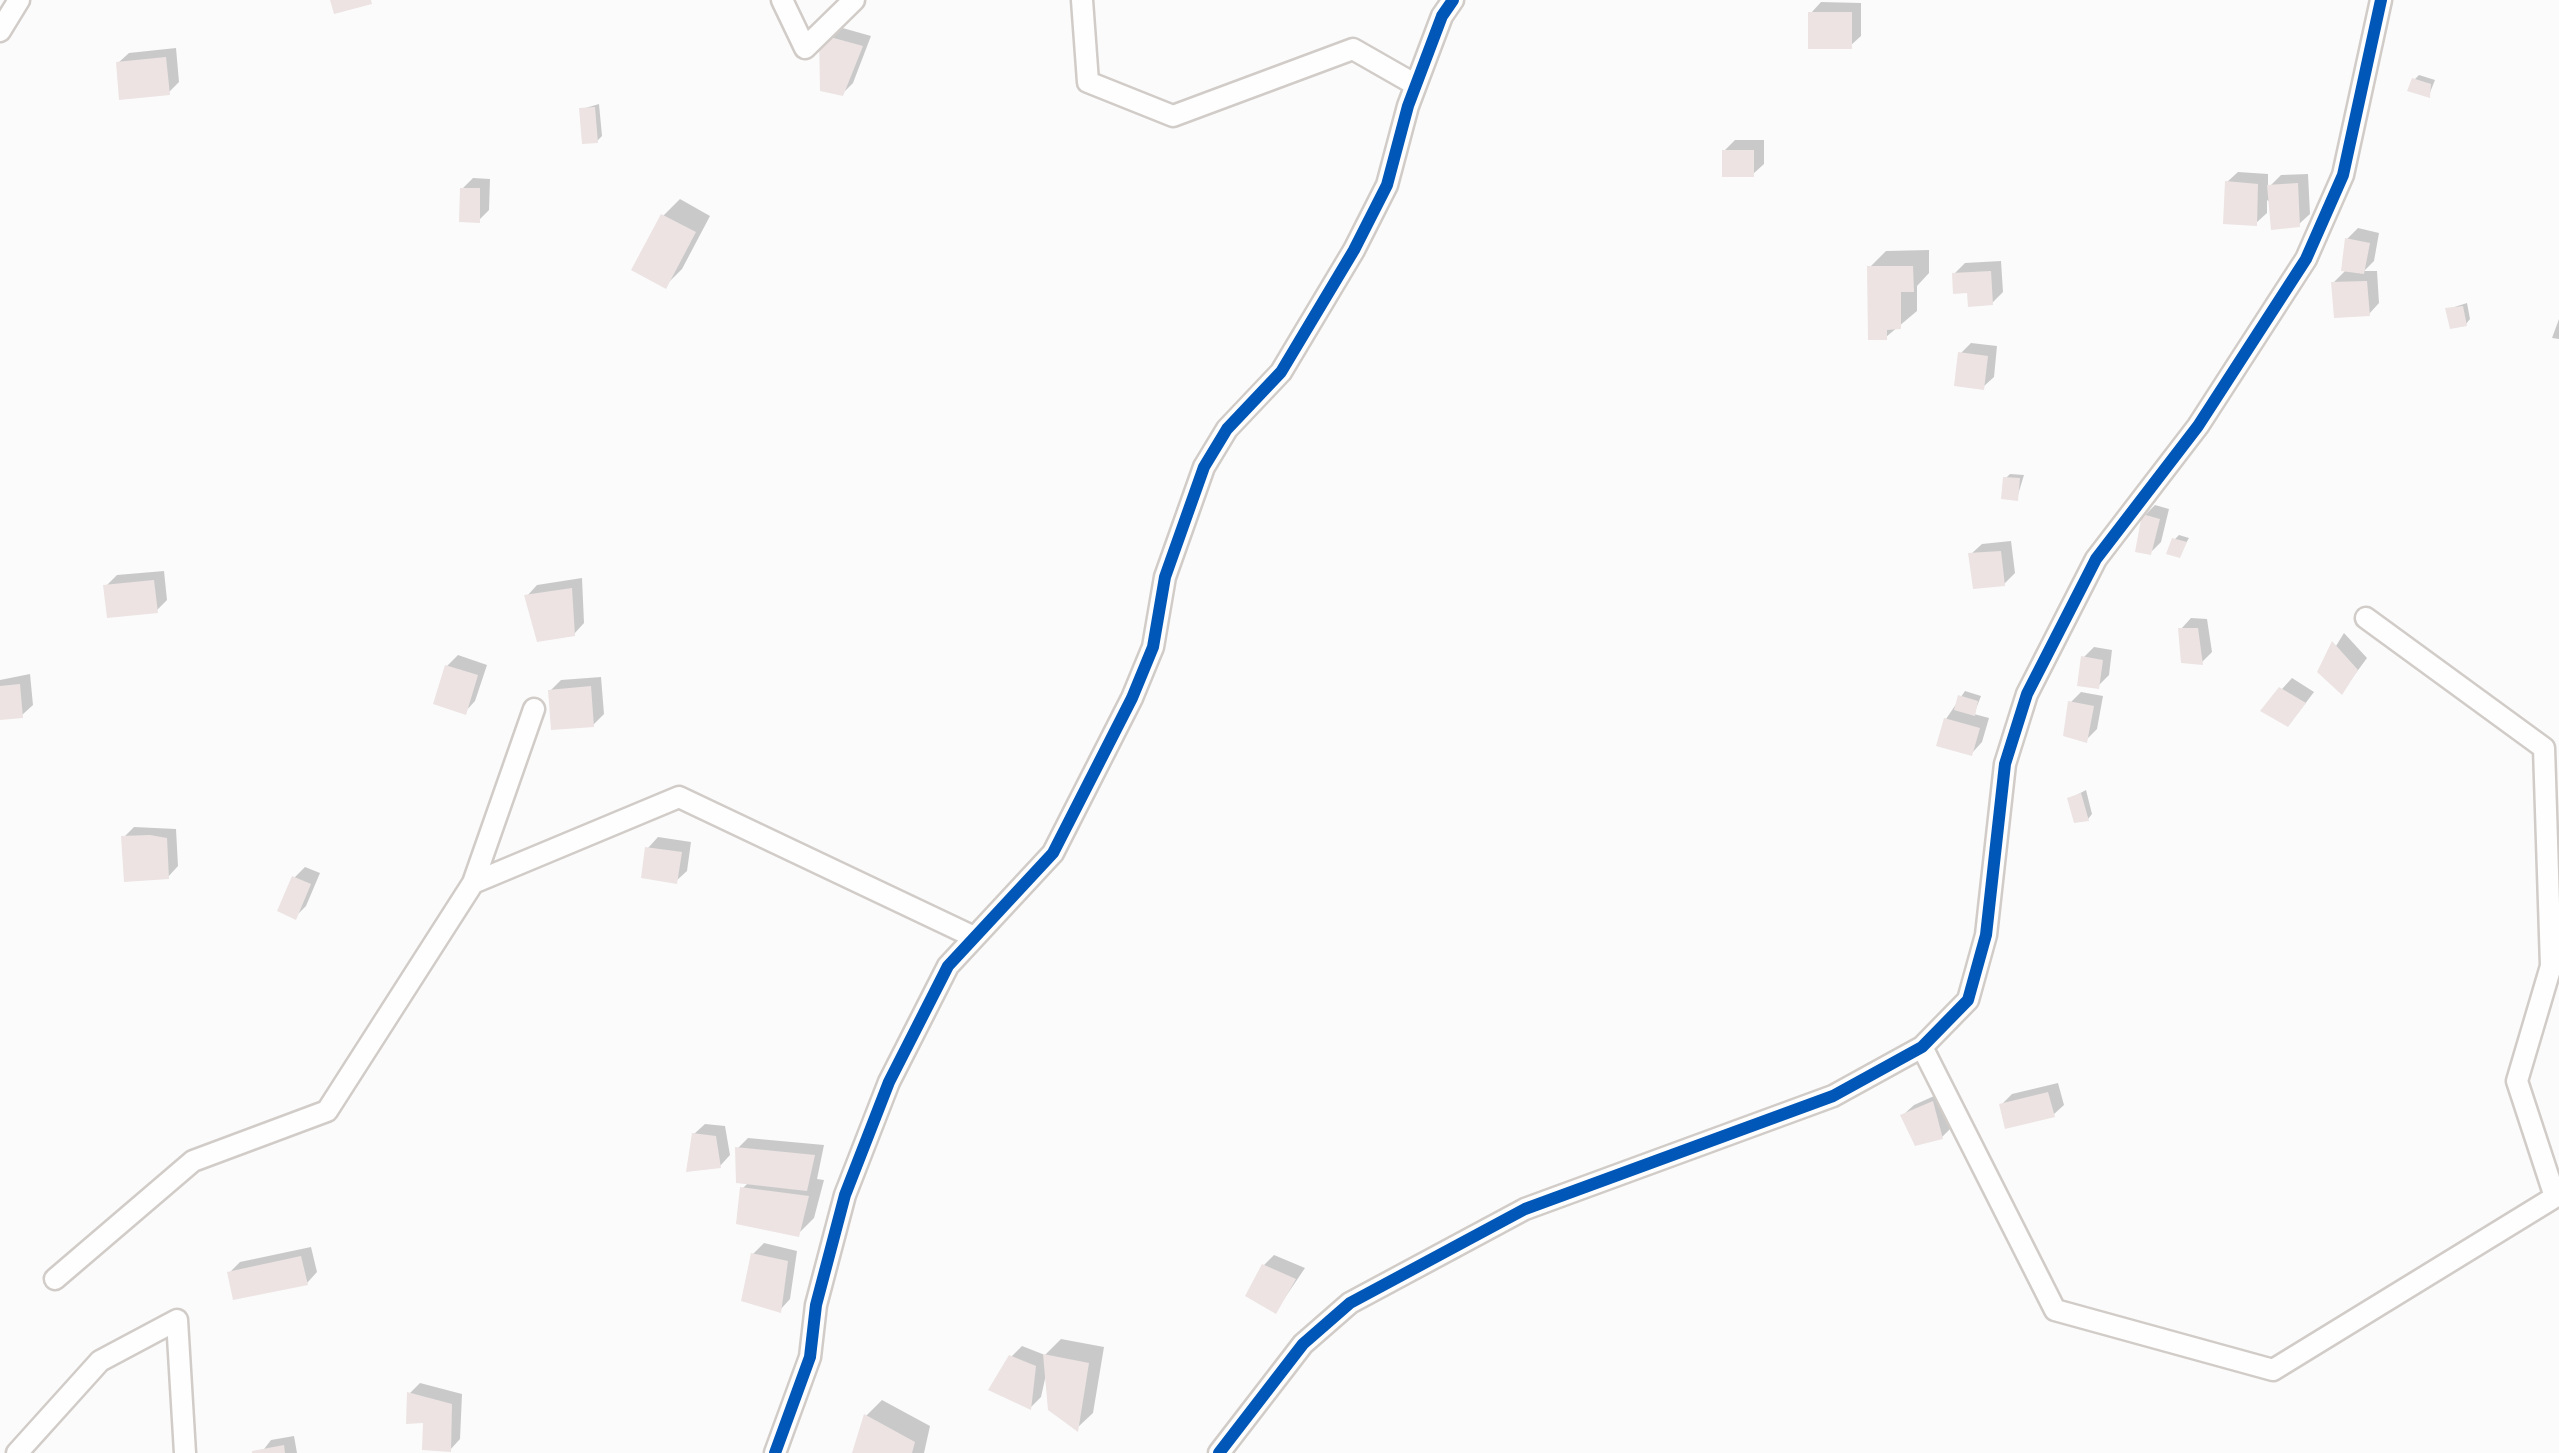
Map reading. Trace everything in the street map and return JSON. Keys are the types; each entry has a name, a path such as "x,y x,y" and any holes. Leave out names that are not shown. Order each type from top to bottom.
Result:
{"street":[{"path":"0,31 19,0"},
{"path":"782,0 805,48 854,0"},
{"path":"1082,0 1088,82 1173,116 1352,49 1416,85"},
{"path":"775,1453 810,1357 816,1305 844,1195 889,1082 948,966 1054,853 1153,648 1164,577 1204,467 1228,429 1281,372 1354,250 1387,186 1416,85 1442,16 1453,0"},
{"path":"1220,1453 1303,1344 1350,1303 1525,1209 1833,1096 1922,1047 1968,1000 1986,935 2005,764 2028,694 2096,559 2198,426 2306,260 2343,175 2380,0"},
{"path":"1922,1047 2055,1310 2273,1370 2554,1198 2517,1082 2550,966 2544,748 2366,618"},
{"path":"55,1278 193,1161 327,1110 473,884 534,708"},
{"path":"473,884 679,798 974,937"},
{"path":"17,1453 100,1361 177,1320 185,1453"}],"building":[{"path":"330,0 371,0 372,4 334,14"},
{"path":"1808,12 1852,12 1852,49 1808,49"},
{"path":"819,34 863,46 843,96 820,91"},
{"path":"166,57 170,95 119,100 116,62"},
{"path":"2412,78 2431,84 2430,98 2407,91"},
{"path":"595,107 598,143 582,144 579,108"},
{"path":"1722,150 1754,150 1754,177 1722,177"},
{"path":"2225,181 2258,184 2257,226 2223,224"},
{"path":"2298,183 2300,227 2271,230 2267,185"},
{"path":"460,188 480,188 480,223 459,222"},
{"path":"661,214 696,232 666,289 631,270"},
{"path":"2345,238 2370,243 2364,274 2341,271"},
{"path":"1867,266 1913,266 1914,292 1901,292 1901,329 1887,330 1887,340 1868,340"},
{"path":"1991,271 1993,305 1968,307 1967,293 1953,294 1952,273"},
{"path":"2367,281 2370,316 2334,318 2331,282"},
{"path":"2463,306 2467,326 2450,329 2445,308"},
{"path":"1958,352 1988,356 1984,390 1954,386"},
{"path":"2003,477 2020,478 2018,501 2001,499"},
{"path":"2142,514 2160,519 2151,555 2135,552"},
{"path":"2172,538 2187,542 2180,558 2166,554"},
{"path":"2001,551 2005,586 1973,589 1968,553"},
{"path":"154,580 158,613 107,618 103,585"},
{"path":"572,588 575,636 537,642 524,595"},
{"path":"2178,628 2198,628 2203,665 2181,663"},
{"path":"2332,641 2358,670 2342,695 2317,672"},
{"path":"2081,656 2103,660 2099,689 2077,686"},
{"path":"445,665 478,675 466,715 433,704"},
{"path":"20,684 23,718 0,720 0,686"},
{"path":"591,686 594,727 551,730 548,690"},
{"path":"2279,687 2306,703 2288,727 2260,711"},
{"path":"1958,695 1978,701 1975,716 1954,710"},
{"path":"2068,701 2094,706 2087,743 2063,736"},
{"path":"1944,718 1980,728 1972,756 1936,746"},
{"path":"2081,793 2089,821 2074,823 2067,798"},
{"path":"121,836 167,838 169,879 124,882"},
{"path":"645,847 682,852 677,884 641,878"},
{"path":"292,876 311,884 296,920 277,911"},
{"path":"2048,1092 2055,1117 2005,1129 1999,1104"},
{"path":"1933,1101 1943,1139 1915,1146 1900,1115"},
{"path":"692,1133 716,1136 721,1168 686,1172"},
{"path":"735,1147 815,1155 807,1191 736,1183"},
{"path":"740,1187 809,1196 799,1237 736,1224"},
{"path":"751,1253 788,1261 781,1313 741,1301"},
{"path":"301,1256 308,1285 233,1300 227,1272"},
{"path":"1262,1264 1296,1279 1276,1314 1245,1296"},
{"path":"1043,1354 1089,1363 1078,1432 1048,1410"},
{"path":"1009,1355 1036,1366 1031,1410 988,1390"},
{"path":"407,1392 452,1404 451,1452 422,1450 423,1423 406,1424"},
{"path":"864,1414 915,1442 912,1453 852,1453"},
{"path":"284,1445 285,1453 252,1453 252,1451"}],"cycle path":[{"path":"775,1453 810,1357 816,1305 845,1195 889,1082 948,966 1053,853 1132,698 1153,647 1165,577 1204,467 1227,429 1281,372 1354,250 1387,185 1408,106 1442,16 1453,0"},
{"path":"1219,1453 1303,1344 1350,1303 1525,1209 1833,1096 1922,1047 1968,1000 1986,935 2005,764 2027,694 2096,559 2198,426 2306,259 2343,175 2381,0"}]}
